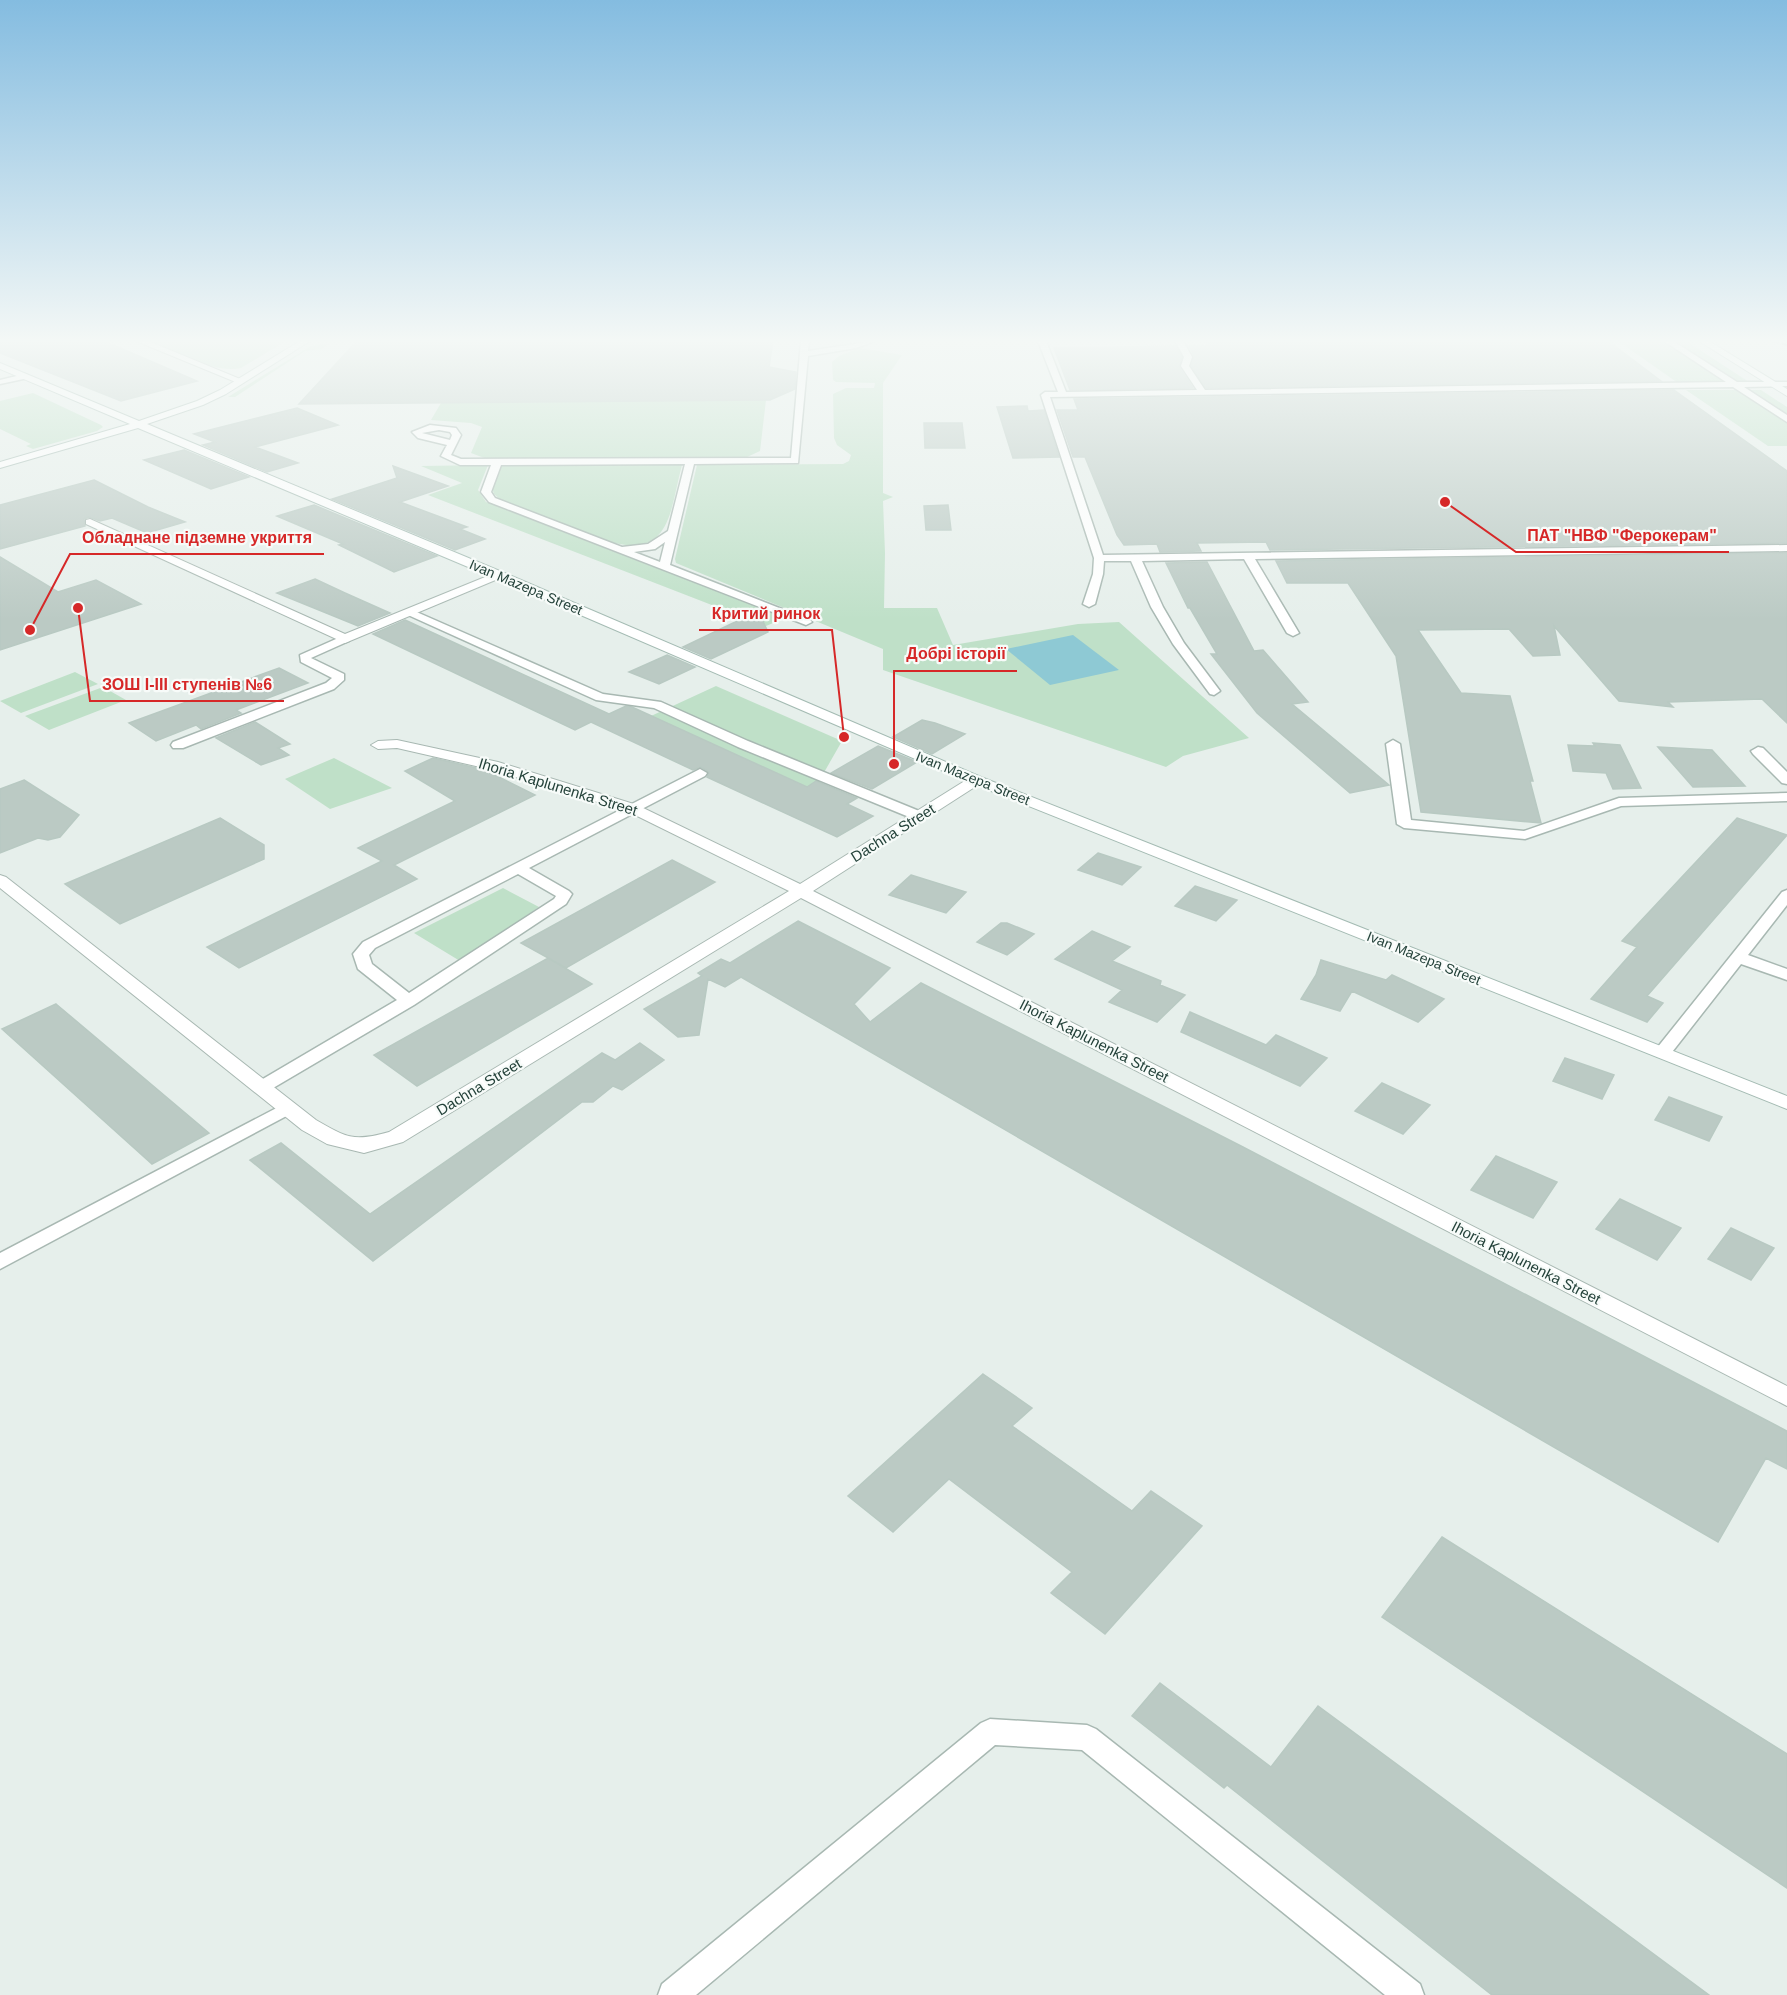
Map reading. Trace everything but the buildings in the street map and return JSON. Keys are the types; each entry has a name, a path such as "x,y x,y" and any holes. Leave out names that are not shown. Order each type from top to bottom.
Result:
{"street":[{"path":"0,465 107,434"},
{"name":"Ivan Mazepa Street","path":"160,434 500,576 976,780 1787,1103"},
{"path":"90,522 345,639 500,576"},
{"name":"Ihoria Kaplunenka Street","path":"378,745 397,744 493,765 632,808 801,891 1787,1397"},
{"name":"Dachna Street","path":"0,880 309,1125 334,1139 364,1146 396,1137 801,891 976,780"}],"lane":[{"path":"419,434 452,442"},
{"path":"456,434 446,456 451,460 497,462 795,461 798,434"},
{"path":"1058,434 1100,558 1089,604"},
{"path":"663,567 690,461"},
{"path":"497,462 486,486 486,492 492,500 806,622"},
{"path":"616,549 651,547 672,533"},
{"path":"1100,558 1787,548"},
{"path":"1248,556 1293,633"},
{"path":"1135,557 1157,607 1179,644 1214,691"},
{"path":"412,613 600,697 657,705 750,747 919,816"},
{"path":"178,745 330,686 340,677 305,658 306,655 345,639"},
{"path":"1393,744 1404,824 1526,835 1619,802 1787,797"},
{"path":"736,754 750,747"},
{"path":"1758,751 1787,780"},
{"path":"408,1002 364,966 361,954 369,945 700,773"},
{"path":"262,1087 408,1002 561,902 564,894 517,867"},
{"path":"1663,1052 1787,895"},
{"path":"1738,957 1787,975"},
{"path":"0,1262 288,1107"},
{"path":"680,1993 990,1732 1087,1738 1409,1995"}],"green space":[{"path":"11,434 86,434 33,449 26,446 31,444"},
{"path":"479,434 762,434 760,451 745,458 487,459 471,453"},
{"path":"834,434 883,434 883,493 893,497 883,501 884,608 937,608 953,645 1078,624 1119,622 1249,738 1183,756 1166,767 883,670 883,649 676,563 675,559 697,465 843,464 849,461 851,455 837,445"},
{"path":"1751,434 1787,434 1787,446 1768,446"},
{"path":"488,465 478,490 486,502 785,618 766,626 428,495 462,483 421,466"},
{"path":"502,465 682,465 665,526 657,536 646,543 631,545 611,542 501,500 494,494 492,488"},
{"path":"75,672 98,684 21,713 0,701"},
{"path":"716,686 842,741 814,790 651,716"},
{"path":"103,687 126,700 49,730 25,716"},
{"path":"334,758 392,788 330,809 285,779"},
{"path":"503,888 539,907 460,961 414,933"}],"water":[{"path":"1073,635 1119,670 1050,685 1006,649"}],"place":[{"name":"ПАТ \"НВФ \"Ферокерам\"","path":"1445,502"},
{"name":"ЗОШ І-ІІІ ступенів №6","path":"78,608"},
{"name":"Обладнане підземне укриття","path":"30,630"},
{"name":"Критий ринок","path":"844,737"},
{"name":"Добрі історії","path":"894,764"}]}
